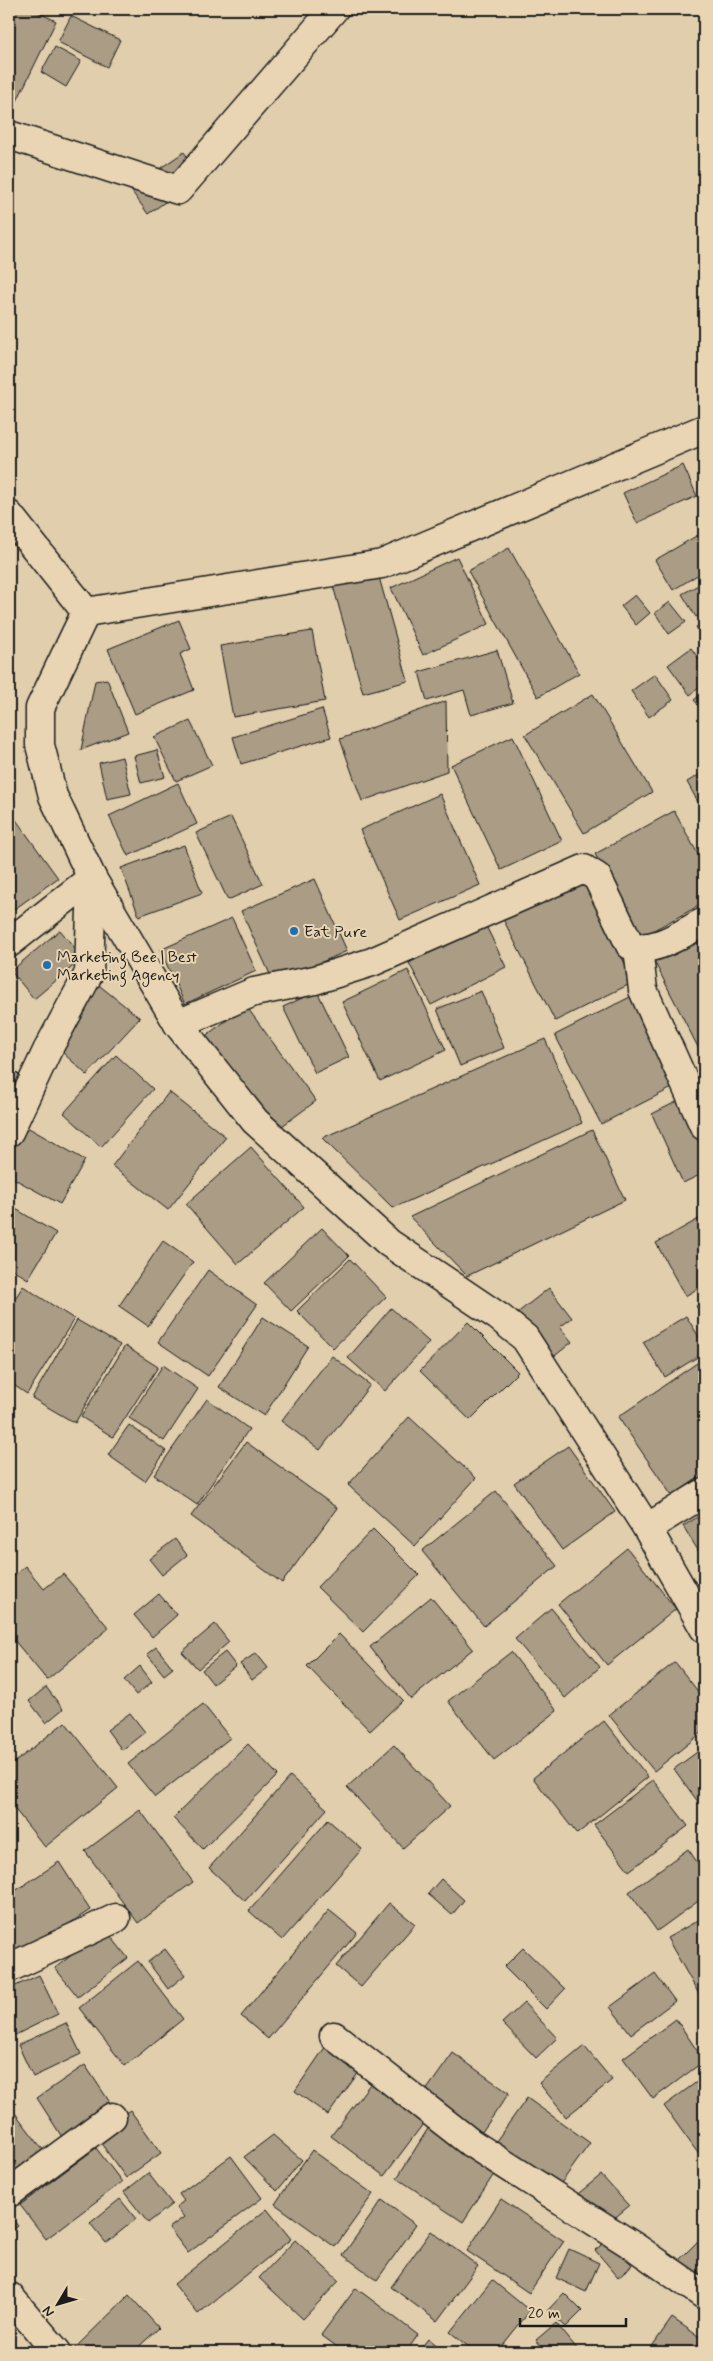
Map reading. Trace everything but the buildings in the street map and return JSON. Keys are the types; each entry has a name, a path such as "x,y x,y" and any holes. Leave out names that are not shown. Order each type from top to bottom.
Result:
{"street":[{"path":"9,136 178,190 334,9"},
{"path":"86,612 382,564 704,429"},
{"path":"9,516 86,612"},
{"path":"86,612 40,708 40,745 53,796 92,878 178,1024 255,1121 374,1230 388,1242 499,1317 525,1338 647,1528 704,1628"},
{"path":"178,1024 254,992 315,980 372,962 584,869 597,878 630,944 638,948 662,942 704,922"},
{"path":"9,943 92,878"},
{"path":"9,1132 47,1051 89,974 92,878"},
{"path":"638,948 643,990 704,1126"},
{"path":"647,1528 704,1493"},
{"path":"9,1968 116,1918"},
{"path":"334,2036 470,2144 635,2247 704,2295"},
{"path":"9,2193 112,2117"},
{"path":"9,2297 57,2352"}],"place":[{"name":"Eat Pure","path":"294,931"},
{"name":"Marketing Bee | Best Marketing Agency","path":"47,965"}]}
